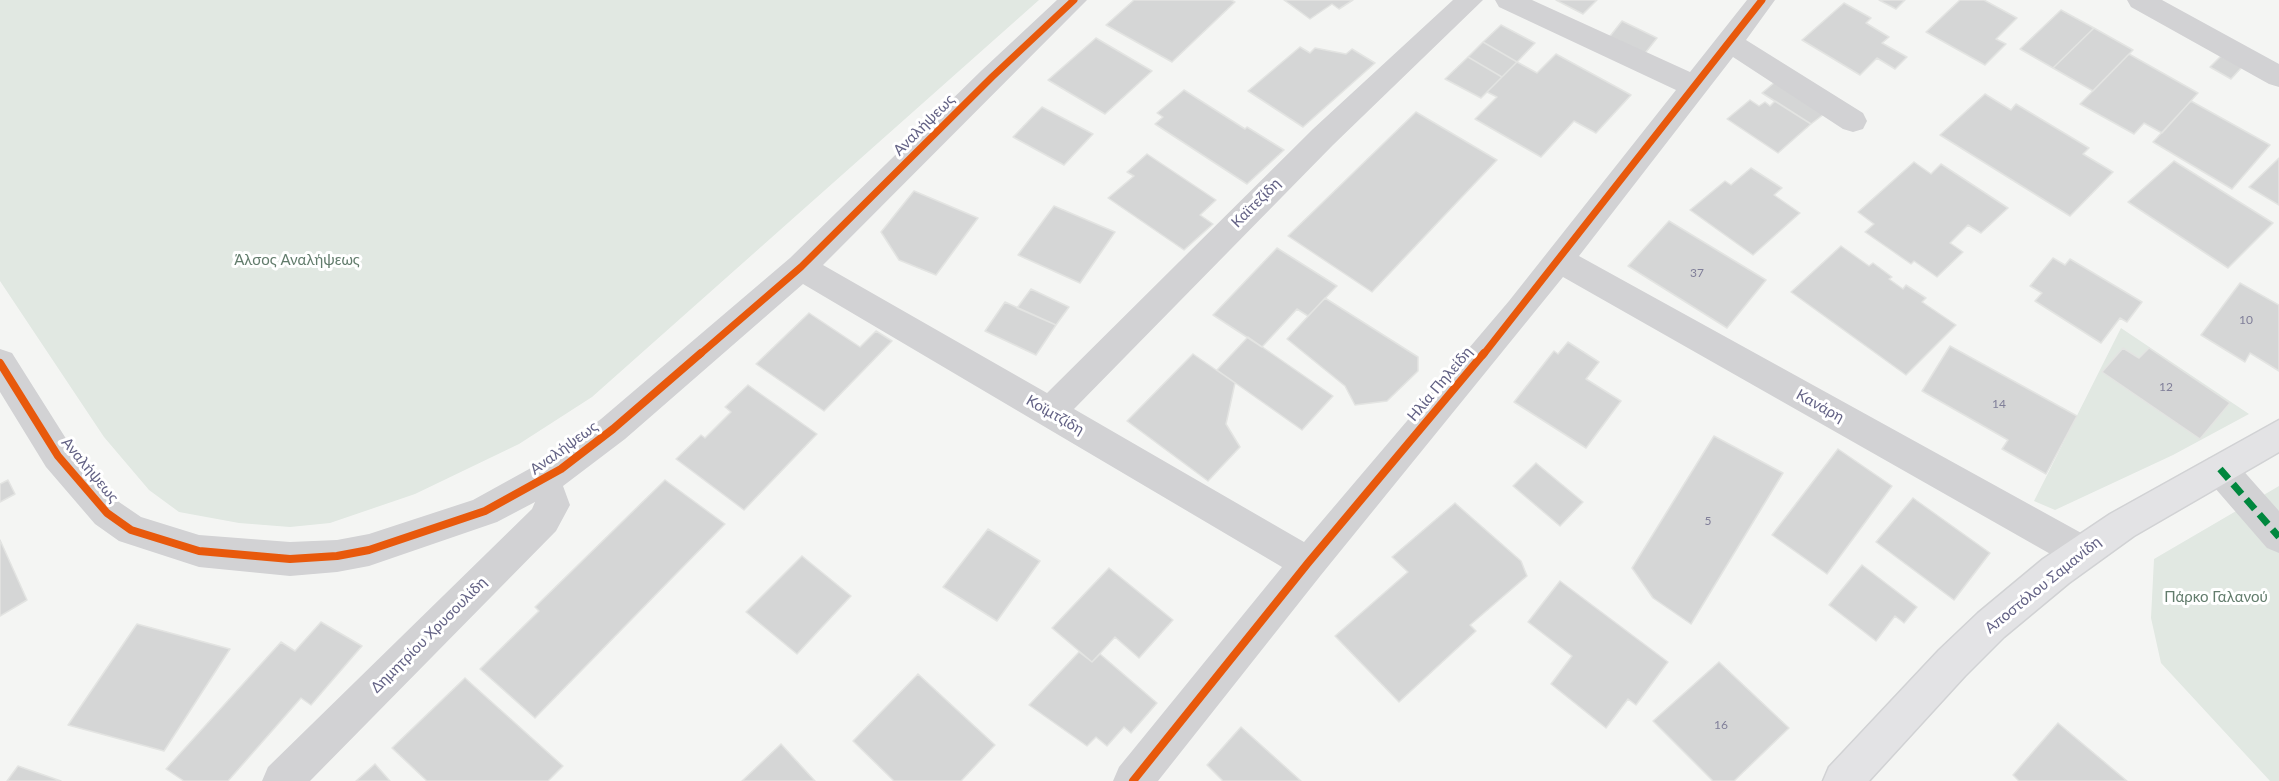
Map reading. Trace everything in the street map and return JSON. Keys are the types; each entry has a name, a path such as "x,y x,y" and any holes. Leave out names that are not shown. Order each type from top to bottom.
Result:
{"main road":[{"name":"Αποστόλου Σαμανίδη","path":"1843,781 1952,663 1991,625 2081,552 2121,525 2279,435"}],"street":[{"name":"Αναλήψεως","path":"0,363 58,456 107,513 131,530 199,551 290,559 337,556 369,550 460,521 544,480 613,429 801,267 992,77 1074,0"},
{"name":"Καϊτεζίδη","path":"1050,412 1323,137 1470,0"},
{"path":"1508,0 1696,87"},
{"name":"Ηλία Πηλείδη","path":"1133,781 1308,563 1521,310 1731,43 1762,0"},
{"path":"2140,0 2279,77"},
{"path":"1731,43 1852,121"},
{"name":"Κανάρη","path":"1559,260 2081,552"},
{"name":"Κοϊμτζίδη","path":"801,267 1308,563"},
{"path":"2220,469 2279,537"},
{"name":"Δημητρίου Χρυσουλίδη","path":"282,781 544,520 553,506 544,480"}],"green space":[{"name":"Άλσος Αναλήψεως","path":"0,0 1039,0 592,397 519,444 415,494 330,523 290,527 239,523 179,512 149,490 104,437 0,281"},
{"path":"2121,328 2249,414 2173,455 2055,510 2034,501"},
{"name":"Πάρκο Γαλανού","path":"2279,486 2279,781 2270,781 2161,663 2151,618 2154,559"}],"building":[{"path":"1134,0 1231,0 1235,2 1172,62 1106,25"},
{"path":"1284,0 1353,0 1339,9 1332,4 1310,19"},
{"path":"1556,0 1597,0 1583,14"},
{"path":"1879,0 1905,0 1896,9"},
{"path":"1960,0 1984,0 2017,18 1996,39 2006,44 1985,65 1926,32"},
{"path":"1844,3 1871,18 1866,23 1889,37 1882,43 1907,57 1895,69 1877,58 1860,75 1802,40"},
{"path":"2061,10 2094,28 2053,68 2020,49"},
{"path":"1622,21 1657,38 1642,57 1607,40"},
{"path":"1501,25 1535,43 1517,62 1483,42"},
{"path":"2094,28 2133,50 2093,91 2053,68"},
{"path":"1096,38 1152,71 1105,114 1048,80"},
{"path":"1483,42 1517,62 1502,77 1468,57"},
{"path":"1300,47 1310,53 1315,48 1346,54 1352,49 1375,63 1303,127 1248,91"},
{"path":"1556,54 1631,95 1596,133 1574,121 1541,157 1475,119 1497,97 1487,92 1517,62 1537,73"},
{"path":"2129,54 2198,93 2162,133 2144,123 2134,134 2080,104"},
{"path":"2221,56 2242,67 2231,79 2210,67"},
{"path":"1468,57 1502,77 1481,98 1445,79"},
{"path":"1775,82 1824,114 1811,124 1762,93"},
{"path":"1184,90 1245,129 1247,127 1284,150 1247,184 1155,124 1163,117 1157,113"},
{"path":"1985,94 2011,110 2016,104 2089,148 2083,154 2113,172 2070,216 1940,135"},
{"path":"1750,100 1759,106 1765,102 1770,106 1775,101 1811,124 1778,153 1727,119"},
{"path":"2191,101 2270,145 2232,189 2153,142"},
{"path":"1042,107 1093,134 1064,165 1013,137"},
{"path":"1416,112 1497,160 1372,292 1288,236"},
{"path":"1147,154 1216,200 1200,215 1213,224 1184,250 1108,198 1134,176 1127,172"},
{"path":"2279,158 2279,205 2249,187"},
{"path":"2174,161 2273,223 2228,268 2128,202"},
{"path":"1914,162 1931,174 1941,164 2008,208 1981,233 1968,225 1950,243 1963,252 1937,277 1914,261 1911,264 1865,232 1874,224 1858,212"},
{"path":"1751,168 1782,188 1774,195 1800,213 1753,255 1690,210 1725,181 1731,185"},
{"path":"914,191 978,218 936,275 899,260 881,232"},
{"path":"1054,206 1115,232 1080,283 1018,255"},
{"path":"1669,221 1766,280 1727,328 1628,266"},
{"path":"1841,246 1869,266 1873,263 1892,277 1889,279 1903,289 1906,285 1926,298 1922,302 1956,325 1906,375 1791,292"},
{"path":"1277,248 1337,286 1308,316 1297,309 1262,347 1213,315"},
{"path":"2053,258 2065,265 2070,259 2142,302 2127,322 2120,318 2101,343 2035,301 2042,293 2030,286"},
{"path":"2240,283 2279,305 2279,371 2250,353 2245,362 2201,335"},
{"path":"1031,289 1069,307 1056,325 1017,308"},
{"path":"1325,298 1418,357 1418,371 1387,401 1355,405 1345,386 1287,339"},
{"path":"1005,302 1056,325 1036,355 985,331"},
{"path":"809,313 860,347 876,331 892,341 824,411 756,364"},
{"path":"1248,337 1333,396 1302,430 1217,370"},
{"path":"1568,342 1599,362 1586,379 1621,401 1586,448 1514,402 1554,351 1558,354"},
{"path":"1950,346 2077,416 2046,474 2002,449 2008,440 1922,391"},
{"path":"2123,348 2139,358 2149,348 2230,403 2200,439 2102,372"},
{"path":"1193,354 1235,383 1226,424 1240,447 1208,481 1127,421"},
{"path":"748,385 817,434 744,510 676,459 701,435 705,438 731,412 725,407"},
{"path":"1714,436 1783,473 1691,624 1653,598 1632,568"},
{"path":"1838,449 1892,486 1827,574 1772,535"},
{"path":"1536,463 1583,502 1560,526 1513,486"},
{"path":"8,480 15,494 0,502 0,484"},
{"path":"665,480 725,524 535,718 480,669 539,611 535,607"},
{"path":"1913,498 1990,553 1954,600 1876,542"},
{"path":"1455,503 1521,561 1527,576 1470,625 1476,631 1399,702 1335,636 1408,572 1392,557"},
{"path":"988,529 1040,561 997,621 943,587"},
{"path":"0,540 27,600 0,616"},
{"path":"802,556 851,596 797,654 746,612"},
{"path":"1862,565 1917,607 1904,623 1895,616 1876,641 1829,605"},
{"path":"1109,568 1173,620 1139,658 1115,637 1092,662 1052,628"},
{"path":"1560,581 1668,662 1636,705 1628,699 1606,728 1551,684 1572,656 1528,622"},
{"path":"321,622 362,646 311,705 301,698 228,781 184,781 166,769 281,642 295,651"},
{"path":"137,624 230,649 164,751 68,725"},
{"path":"1079,652 1092,662 1100,654 1157,703 1131,733 1124,727 1107,746 1096,737 1087,746 1029,705"},
{"path":"1719,662 1789,728 1734,781 1713,781 1653,721"},
{"path":"918,674 995,745 961,781 894,781 853,741"},
{"path":"465,678 563,766 548,781 427,781 392,748"},
{"path":"2058,723 2127,781 2019,781 2013,775"},
{"path":"1241,727 1301,781 1223,781 1207,765"},
{"path":"781,744 815,781 742,781"},
{"path":"375,764 390,781 356,781"},
{"path":"18,766 61,781 7,781"}],"marked path":[{"path":"2220,469 2279,537"}],"cycle path":[{"path":"0,363 58,456 107,513 131,530 199,551 290,559 337,556 369,550 437,529 485,511 533,486 561,469 613,429 801,267 992,77 1074,0"},
{"path":"1133,781 1308,563 1520,310 1762,0"}]}
